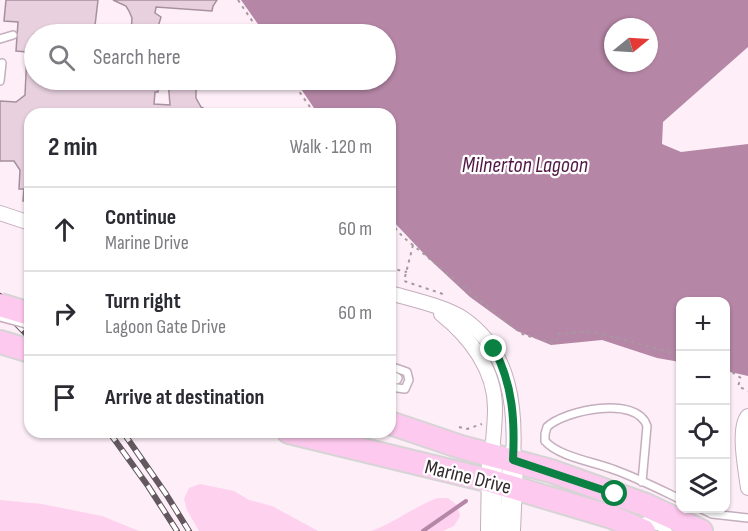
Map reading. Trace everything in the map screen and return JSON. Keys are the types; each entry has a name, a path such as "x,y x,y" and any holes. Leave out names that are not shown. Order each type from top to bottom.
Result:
{"main road":[{"path":"0,305 24,312"},
{"name":"Marine Drive","path":"396,425 461,447 551,471 646,505 701,531"},
{"name":"Marine Drive","path":"313,438 501,484 612,517 644,531"},
{"path":"491,531 501,484 503,458"},
{"path":"501,484 510,531"}],"street":[{"path":"0,213 24,221"},
{"path":"396,295 463,318 494,349 503,366 513,406 503,458"},
{"path":"430,305 455,325 469,340 487,372 493,391 503,458"},
{"path":"748,417 744,420 742,431 748,488"}],"lane":[{"path":"0,39 14,35"},
{"path":"0,81 2,63"},
{"path":"0,317 24,323"},
{"path":"396,368 407,372 409,380 405,389 396,388"},
{"path":"642,482 647,426 638,414 617,408 588,410 563,418 547,427 544,434 545,441 558,451 606,466 642,482 676,497"},
{"path":"343,438 361,450"},
{"path":"710,513 748,518"},
{"path":"612,517 636,518 668,531"}],"path":[{"path":"238,0 254,24"},
{"path":"298,90 311,108"},
{"path":"396,229 489,308 524,334 556,343 558,334 591,332 676,354"},
{"path":"396,269 407,272"},
{"path":"730,371 741,378 738,386 748,391"}],"shaded area":[{"path":"200,484 234,491 249,500 272,506 318,531 199,531 187,510 184,499 189,488"},
{"path":"437,498 448,498 457,505 460,516 454,526 443,531 371,531 388,524"},
{"path":"0,500 42,504 102,516 139,531 0,531"}],"water":[{"name":"Milnerton Lagoon","path":"241,0 748,0 748,47 663,122 662,144 681,152 748,144 748,376 730,372 730,297 676,297 676,361 657,358 602,340 551,345 517,331 470,297 396,224 396,108 314,108 302,90 396,90 396,24 258,24"}],"building":[{"path":"6,0 98,0 95,24 24,24 24,52 16,51 18,22 4,21"},
{"path":"113,0 217,0 212,11 156,7 155,13 161,17 159,24 132,24 132,18 126,6"},
{"path":"25,90 158,90 155,92 154,104 170,105 169,90 196,90 196,98 203,108 24,108 24,189 19,189 20,170 14,161 0,161 0,101 16,102 25,95"}],"waterway":[{"path":"423,531 466,501"}],"railway":[{"path":"0,296 24,318"},
{"path":"0,307 24,332"},
{"path":"113,438 177,531"},
{"path":"127,438 189,531"}],"route":[{"path":"494,349 503,366 513,406 513,460 615,494"}]}
